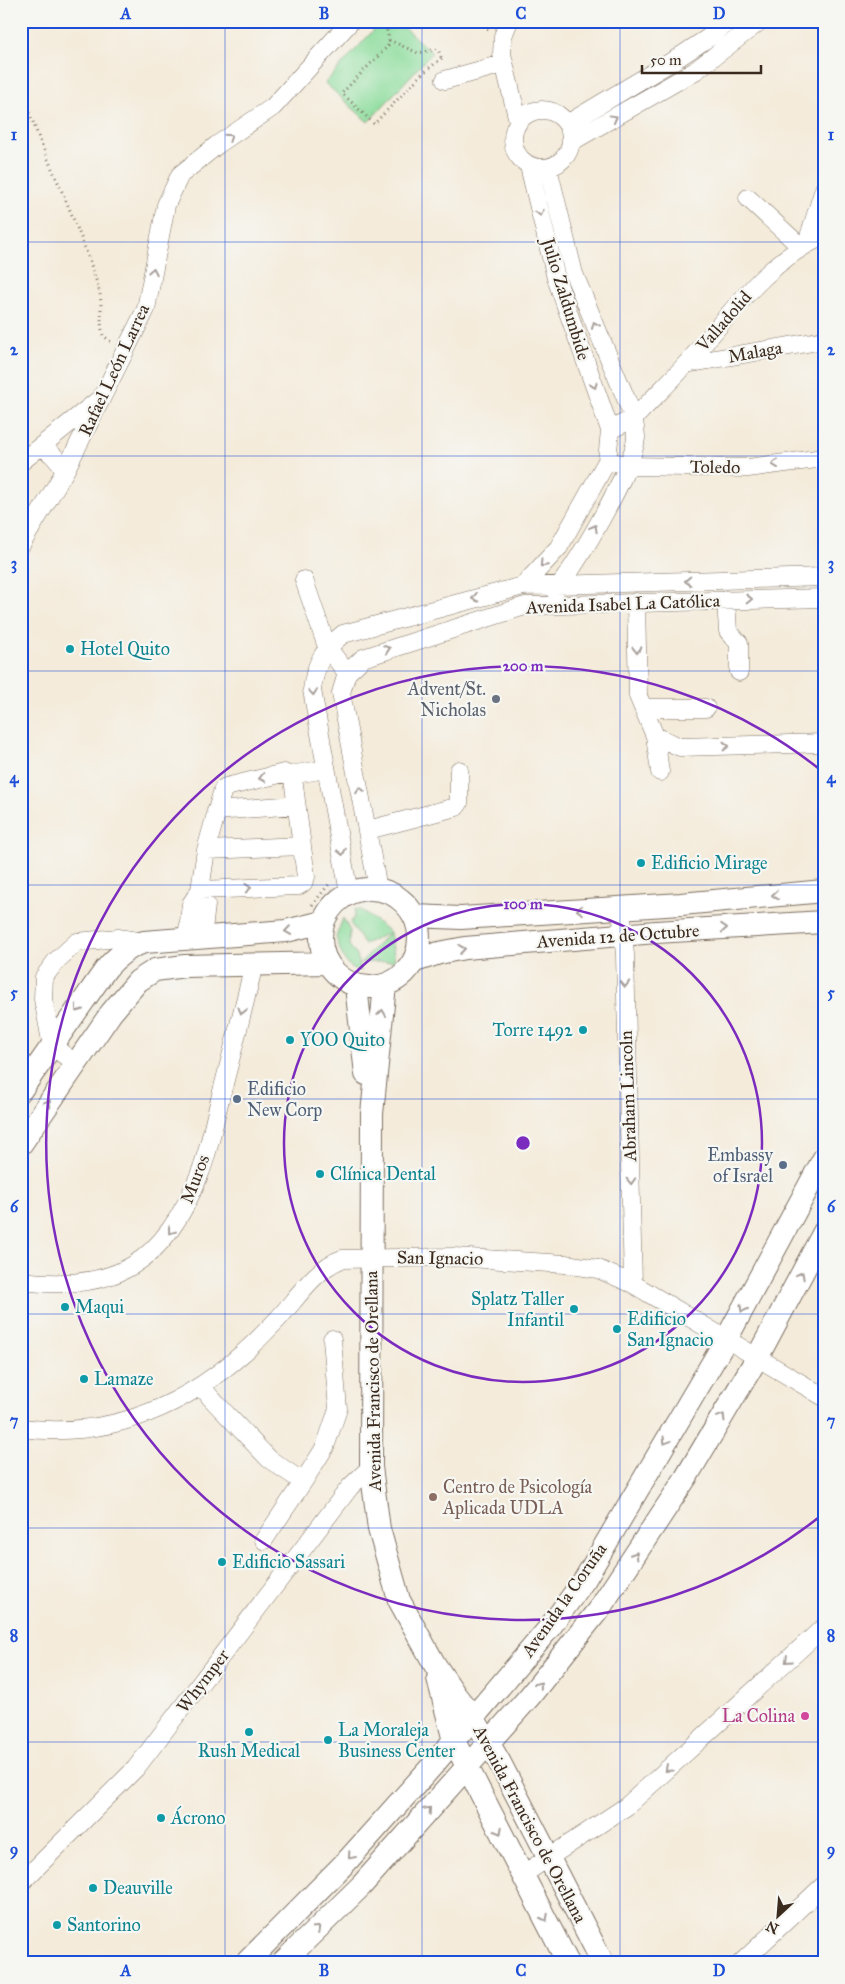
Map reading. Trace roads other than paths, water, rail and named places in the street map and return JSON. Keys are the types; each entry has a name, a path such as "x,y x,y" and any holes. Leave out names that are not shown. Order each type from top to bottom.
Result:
{"main road":[{"path":"378,889 393,894 406,904 418,925 420,943 415,960 402,976 385,986 366,988 356,986 335,973 322,950 321,936 323,922 333,905 349,893 359,890 378,889"},
{"name":"Avenida 12 de Octubre","path":"414,916 461,918 621,908 824,891"},
{"path":"21,1090 114,959 133,945 144,942 286,931 323,922"},
{"name":"Avenida 12 de Octubre","path":"415,960 465,948 623,935 824,922"},
{"path":"185,966 175,962 171,953 175,944 190,938"},
{"path":"142,978 150,962 144,942"},
{"path":"21,1144 116,1006 142,978 155,970 185,966 328,963"},
{"name":"Avenida Francisco de Orellana","path":"356,986 367,1089 372,1114"},
{"name":"Avenida Francisco de Orellana","path":"385,986 372,1114 371,1467 379,1529 390,1575 400,1600 435,1664 456,1696 473,1717 488,1742 602,1963"},
{"name":"Avenida la Coruña","path":"252,1961 340,1868 454,1741 550,1627 585,1578 727,1338 824,1158"},
{"path":"797,1208 824,1222"},
{"name":"Avenida la Coruña","path":"282,1963 362,1886 466,1766 530,1696 600,1609 685,1479 757,1358 824,1232"},
{"name":"Avenida Francisco de Orellana","path":"435,1664 454,1741 568,1963"}],"street":[{"name":"Rafael León Larrea","path":"21,545 65,471 146,309 166,205 180,175 217,145 273,108 351,21"},
{"path":"509,21 501,44 503,64 518,122"},
{"path":"567,124 676,59 714,34 729,21"},
{"path":"571,142 696,71 760,21"},
{"path":"445,80 503,64"},
{"path":"544,110 561,117 567,124 571,142 569,151 564,159 548,168 529,166 517,154 513,146 514,129 518,122 534,111 544,110"},
{"name":"Julio Zaldumbide","path":"529,166 556,278 610,430"},
{"name":"Julio Zaldumbide","path":"548,168 574,274 634,418"},
{"path":"748,198 804,245 824,189"},
{"name":"Valladolid","path":"610,430 634,418 686,364 750,288 804,245 824,236"},
{"name":"Malaga","path":"686,364 824,340"},
{"path":"21,462 102,397"},
{"path":"543,604 560,585 578,558 628,466 636,437 634,418"},
{"path":"523,586 559,547 607,461 610,430"},
{"path":"40,447 56,458 65,471"},
{"name":"Toledo","path":"607,461 628,466 748,468 824,458"},
{"path":"559,547 578,558"},
{"name":"Avenida Isabel La Católica","path":"327,647 351,630 523,586 824,578"},
{"path":"304,580 327,647 347,673 341,693 378,889"},
{"name":"Avenida Isabel La Católica","path":"347,673 358,661 370,654 525,606 543,604 824,598"},
{"path":"726,600 728,631 739,643 739,672"},
{"path":"636,602 638,696 655,736 660,772"},
{"path":"327,647 314,671 312,690 349,893"},
{"path":"643,708 706,708"},
{"path":"655,736 680,747 824,743"},
{"path":"190,938 206,905 200,890 206,850 220,795 226,787 284,772 290,774 326,769"},
{"path":"368,830 456,807 459,803 459,770"},
{"path":"200,890 298,886 303,883 306,877 293,778 290,774"},
{"path":"216,811 296,805"},
{"path":"206,850 302,846"},
{"name":"Abraham Lincoln","path":"621,908 634,1284"},
{"path":"75,1063 52,1046 43,999 44,977 56,961 77,942 118,938 144,942"},
{"name":"Muros","path":"21,1282 61,1285 107,1277 134,1265 162,1244 178,1222 201,1172 254,964"},
{"name":"San Ignacio","path":"21,1428 61,1431 110,1425 154,1411 202,1386 225,1370 261,1337 314,1278 329,1265 342,1259 454,1257 565,1264 598,1269 634,1284 824,1397"},
{"path":"264,1540 325,1447 338,1409 332,1339"},
{"path":"202,1386 210,1397 270,1460 303,1482"},
{"name":"Whymper","path":"21,1883 136,1768 350,1488 371,1467"},
{"path":"522,1875 627,1806 824,1627"},
{"path":"741,1963 824,1885"}],"place":[{"name":"Hotel Quito","path":"70,649"},
{"name":"Advent/St. Nicholas","path":"496,699"},
{"name":"Edificio Mirage","path":"641,863"},
{"name":"Torre 1492","path":"583,1030"},
{"name":"YOO Quito","path":"290,1040"},
{"name":"Edificio New Corp","path":"237,1099"},
{"name":"Embassy of Israel","path":"783,1165"},
{"name":"Clínica Dental","path":"320,1174"},
{"name":"Maqui","path":"65,1307"},
{"name":"Splatz Taller Infantil","path":"574,1309"},
{"name":"Edificio San Ignacio","path":"617,1329"},
{"name":"Lamaze","path":"84,1379"},
{"name":"Centro de Psicología Aplicada UDLA","path":"433,1497"},
{"name":"Edificio Sassari","path":"222,1562"},
{"name":"La Colina","path":"805,1716"},
{"name":"Rush Medical","path":"249,1732"},
{"name":"La Moraleja Business Center","path":"328,1740"},
{"name":"Ácrono","path":"161,1818"},
{"name":"Deauville","path":"93,1888"},
{"name":"Santorino","path":"57,1925"}]}
